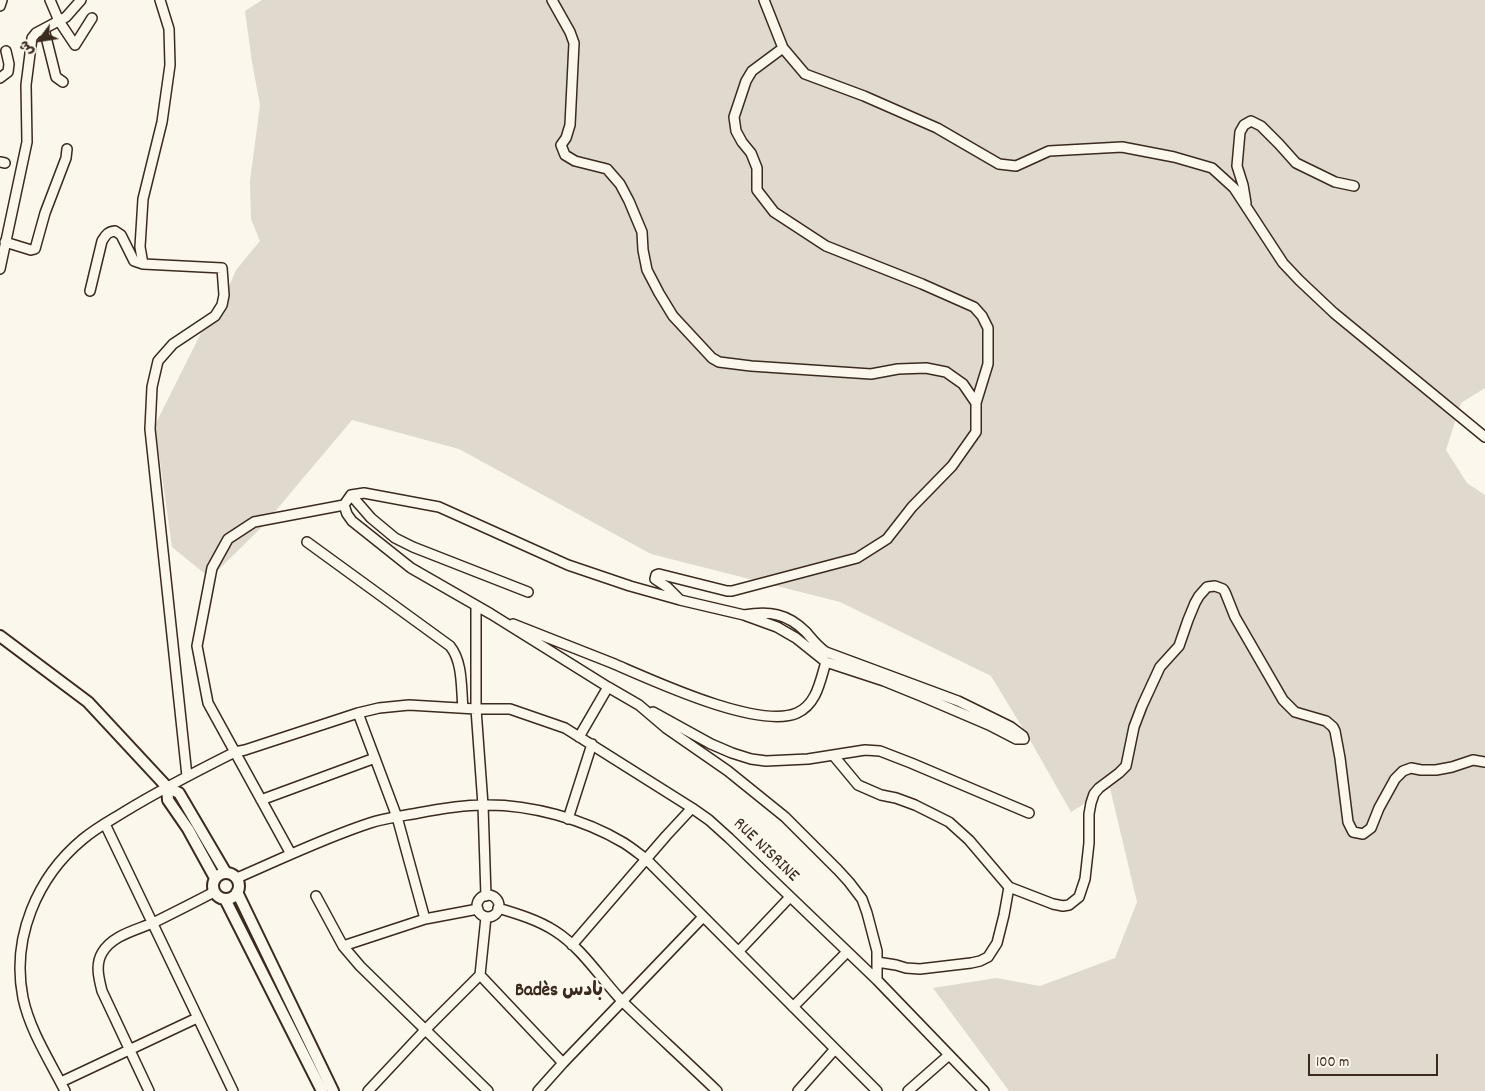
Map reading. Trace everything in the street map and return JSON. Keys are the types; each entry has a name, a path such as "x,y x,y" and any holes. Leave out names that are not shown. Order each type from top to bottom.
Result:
{"street":[{"path":"0,6 2,0"},
{"path":"0,269 26,142 26,85 32,38 36,32 66,17 81,0"},
{"path":"143,264 140,247 143,199 162,122 170,65 169,30 160,0"},
{"path":"552,0 574,43 570,126 562,145 562,151 575,161 607,169 620,184 642,232 647,270 659,293 673,316 712,358 719,362 750,366 871,374 898,369 926,368 946,372 963,384 976,403"},
{"path":"764,0 783,48 805,74 864,96 937,128 999,164 1016,166 1049,151 1122,147 1174,157 1212,168 1234,188 1283,263 1300,280 1334,313 1485,437"},
{"path":"52,1 59,21 75,46 92,18"},
{"path":"44,29 56,77 59,81 64,82"},
{"path":"680,600 667,586 655,579 656,575 659,574 732,591 857,558 888,539 912,507 952,466 976,432 976,403 988,364 988,328 982,316 974,307 826,246 774,212 757,190 757,168 751,153 736,131 734,117 746,81 752,71 783,48"},
{"path":"0,78 8,72 9,64 6,51"},
{"path":"1246,206 1244,185 1237,166 1240,132 1244,125 1251,121 1261,126 1296,163 1335,182 1354,186"},
{"path":"5,242 31,250 35,249 45,213 66,158 66,148"},
{"path":"90,291 102,241 109,232 115,231 121,235 134,260 143,264 222,268 224,295 222,305 214,316 173,344 158,361 152,387 150,429 187,776"},
{"path":"291,854 208,704 197,646 212,568 228,539 254,522 344,505 351,496 364,493 439,507 568,565 630,586 744,615 777,627 787,632 826,662 884,681 1016,738 1024,739 1018,730 981,711 826,652 798,625 782,616 760,612 744,615"},
{"path":"351,496 371,518 394,538 528,592"},
{"path":"344,505 352,521 411,568 476,607 658,683 721,706 760,716 788,716 798,713 816,696 826,662"},
{"path":"307,542 450,646 455,652 458,661 463,708"},
{"path":"833,755 858,785 881,795 915,805 949,822 970,840 1009,887 1053,904 1063,906 1069,904 1079,897 1085,878 1089,814 1094,794 1126,766 1134,727 1160,667 1179,646 1194,603 1203,590 1211,586 1219,587 1225,592 1235,617 1283,700 1296,712 1326,721 1333,727 1340,758 1348,822 1353,832 1364,834 1371,828 1391,786 1403,771 1411,768 1436,770 1473,760 1485,762"},
{"path":"476,607 476,709 483,805 486,896"},
{"path":"490,614 608,687 711,744 732,753 766,761 808,759 872,750 888,754 1029,813"},
{"path":"0,636 88,702 167,787 179,793 226,872 237,878 239,883 237,892 234,896 225,899"},
{"path":"579,737 608,687"},
{"name":"RUE NISRINE","path":"65,1091 28,1015 21,981 23,933 32,905 55,868 83,839 105,824 167,787 235,752 358,713 379,708 409,705 510,709 566,728 692,808 729,838 877,980 984,1091"},
{"path":"640,705 666,728 728,771 785,817 849,882 862,900 872,932 876,951 877,980"},
{"path":"358,713 397,816 425,919"},
{"path":"568,819 592,744"},
{"path":"261,800 375,758"},
{"path":"167,787 168,800 188,830 215,878"},
{"path":"237,878 340,833 397,816 483,805 546,811 590,827 624,843 646,859 877,1091"},
{"path":"572,945 692,808"},
{"path":"105,824 233,1091"},
{"path":"226,872 215,878 213,884 214,892 225,899 322,1091"},
{"path":"877,962 920,969 980,962 988,958 997,944 1009,887"},
{"path":"149,1091 102,992 98,979 99,961 102,953 115,940 214,892"},
{"path":"237,892 333,1091"},
{"path":"316,896 343,946 360,966 488,1091"},
{"path":"490,896 497,900 498,908 494,915 486,917 479,912 479,900 490,896"},
{"path":"739,951 790,897"},
{"path":"498,908 515,913 556,931 572,945 623,1001 717,1091"},
{"path":"343,946 425,919 478,909"},
{"path":"368,1091 480,975 486,917"},
{"path":"538,1091 704,917"},
{"path":"794,1007 847,952"},
{"path":"480,975 563,1063"},
{"path":"268,983 279,978"},
{"path":"61,1082 198,1018"},
{"path":"798,1091 835,1050"},
{"path":"908,1091 949,1055"}],"shaded area":[{"path":"262,0 1485,0 1485,388 1461,403 1446,450 1467,483 1485,495 1485,1091 1009,1091 933,988 996,978 1040,986 1115,958 1137,902 1110,788 1071,812 991,676 840,602 651,554 459,449 352,420 262,527 210,578 172,547 155,425 201,333 230,284 236,270 260,241 251,219 250,181 260,105 245,11"}],"district":[{"name":"Badès بادس","path":"559,992"}]}
